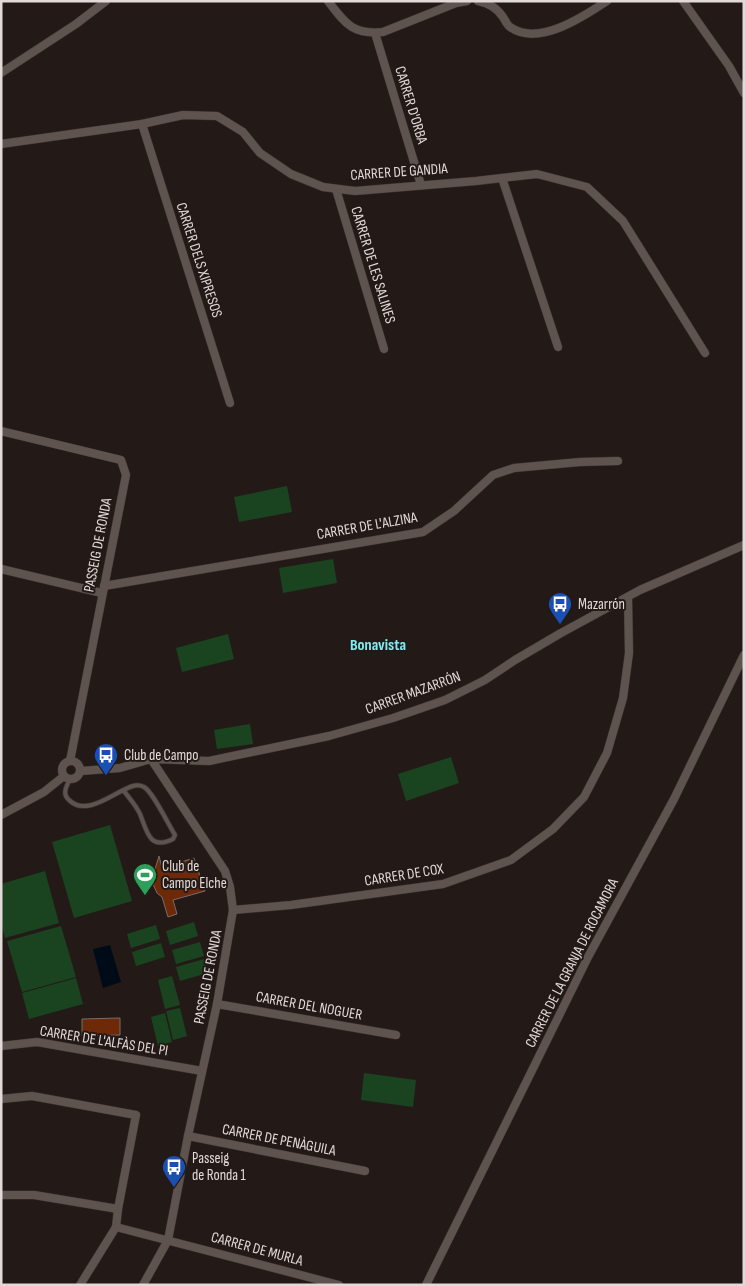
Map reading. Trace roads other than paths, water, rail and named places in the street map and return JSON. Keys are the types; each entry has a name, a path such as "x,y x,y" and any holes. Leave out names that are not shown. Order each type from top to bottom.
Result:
{"street":[{"path":"1,73 76,24 106,1"},
{"path":"328,1 345,24 362,32 375,33 383,32 456,3 467,1"},
{"path":"478,1 487,3 499,11 510,27 526,33 549,33 582,17 607,1"},
{"path":"683,1 729,66 744,93"},
{"name":"CARRER D'ORBA","path":"375,33 421,185"},
{"name":"CARRER DE GANDIA","path":"1,144 142,124 183,115 217,116 243,132 260,153 291,174 323,187 355,191 537,174 587,187 623,221 705,353"},
{"name":"CARRER DELS XIPRESOS","path":"142,124 230,403"},
{"path":"502,178 558,348"},
{"name":"CARRER DE LES SALINES","path":"336,189 384,349"},
{"name":"PASSEIG DE RONDA","path":"2,429 121,460 126,475 70,761"},
{"name":"CARRER DE L'ALZINA","path":"1,569 103,590 423,532 454,512 493,475 514,468 580,462 618,461"},
{"name":"CARRER MAZARRÓN","path":"151,759 209,761 330,736 393,718 445,700 485,680 561,633 640,590 744,545"},
{"name":"CARRER DE COX","path":"233,910 291,905 443,884 511,860 553,829 584,797 607,753 623,698 629,652 628,597"},
{"name":"CARRER DE LA GRANJA DE ROCAMORA","path":"426,1285 588,957 674,799 744,656"},
{"path":"81,771 120,768 151,759"},
{"name":"PASSEIG DE RONDA","path":"143,1285 168,1240 188,1136 218,1004 233,910 230,887 225,871 151,759"},
{"path":"1,815 67,778 78,776 81,771 79,764 70,761 63,766 67,778"},
{"name":"CARRER DEL NOGUER","path":"218,1004 396,1034"},
{"name":"CARRER DE L'ALFÀS DEL PI","path":"1,1046 38,1042 202,1071"},
{"path":"1,1099 32,1096 136,1115 116,1227 80,1285"},
{"name":"CARRER DE PENÀGUILA","path":"188,1136 365,1171"},
{"path":"1,1195 34,1195 118,1209"},
{"name":"CARRER DE MURLA","path":"116,1227 329,1284 339,1285"}],"lane":[{"path":"67,778 65,794 67,799 74,805 81,806 94,804 134,785 142,786 149,791 175,835 173,839 167,842 157,842 151,839 139,812 124,791"}],"water":[{"path":"110,945 121,982 103,988 93,949"}],"place":[{"name":"Mazarrón","path":"560,625"},
{"name":"Club de Campo","path":"106,776"},
{"name":"Club de Campo Elche","path":"145,896"},
{"name":"Passeig de Ronda 1","path":"174,1188"}],"district":[{"name":"Bonavista","path":"378,645"}]}
